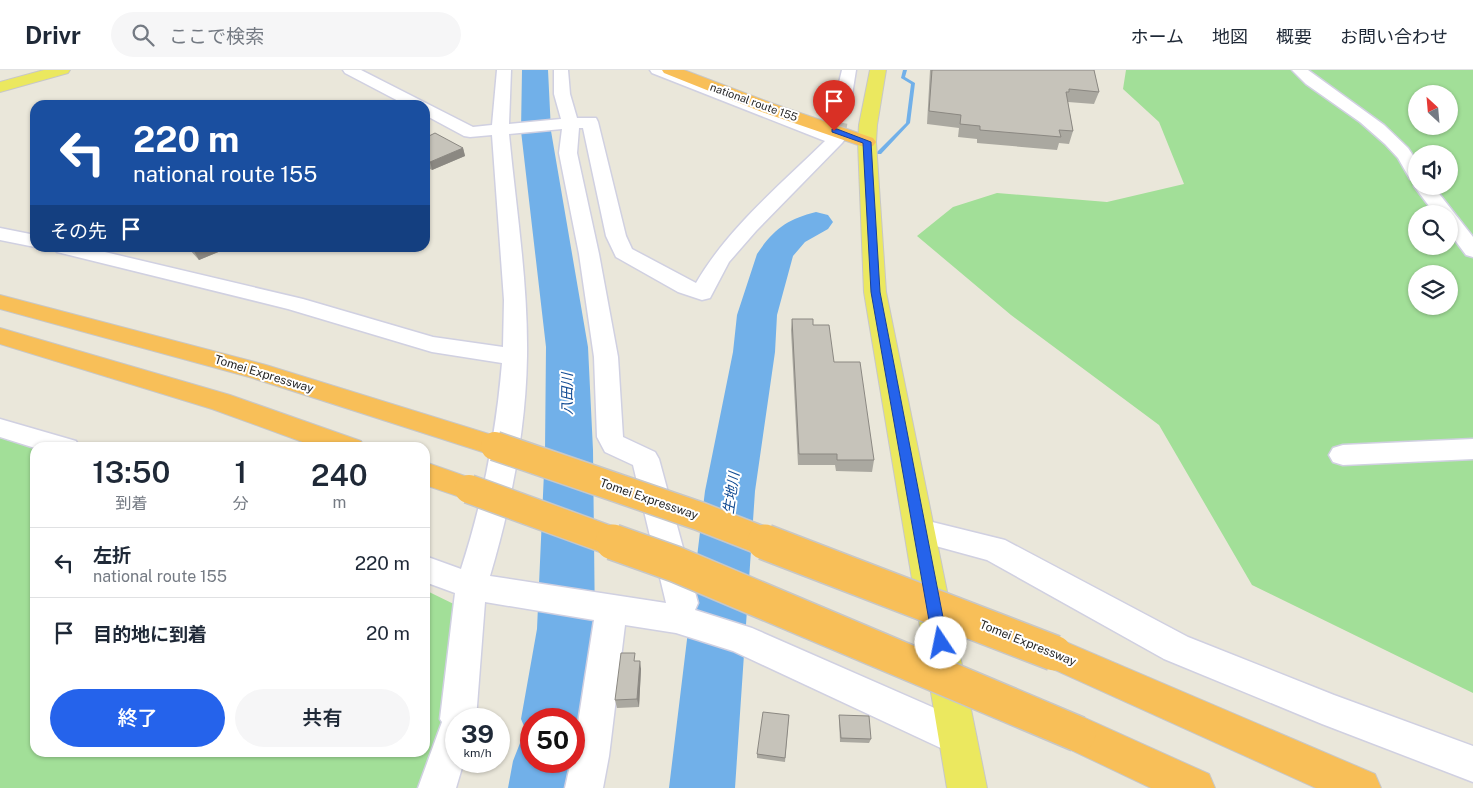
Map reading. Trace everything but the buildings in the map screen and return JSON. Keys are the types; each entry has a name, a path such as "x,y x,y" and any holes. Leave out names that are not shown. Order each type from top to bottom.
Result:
{"highway":[{"name":"national route 155","path":"670,70 768,108 867,134"},
{"name":"national route 155","path":"707,70 783,98 867,134"},
{"name":"Tomei Expressway","path":"0,302 257,371 494,446 699,516 1054,653 1361,788"},
{"path":"0,336 221,402 334,442"},
{"path":"430,475 675,564 1078,734 1195,788"}],"main road":[{"path":"0,87 62,70"},
{"path":"878,70 867,134 875,292 967,788"}],"street":[{"path":"350,70 408,100"},
{"path":"459,708 471,586 489,528 510,422 515,357 515,300 505,131 504,70"},
{"path":"561,70 568,153 590,254 606,357 610,437 614,444 645,459 682,603 676,619"},
{"path":"430,112 470,132 505,131 590,122 616,236 623,253 686,287 702,293 720,260 749,227 836,139 724,98 657,70"},
{"path":"844,95 849,70"},
{"path":"1299,70 1317,87 1368,120 1404,153 1408,160"},
{"path":"1430,195 1438,205"},
{"path":"1458,230 1473,251"},
{"path":"0,234 30,240"},
{"path":"80,252 295,304 432,344 515,357"},
{"path":"0,428 47,442"},
{"path":"1343,455 1473,449"},
{"path":"920,531 994,549 1176,648 1334,712 1473,764"},
{"path":"430,571 471,586 676,619 740,638 958,737"},
{"path":"584,788 591,756 611,610"},
{"path":"438,788 445,765"}],"green space":[{"path":"1126,70 1473,70 1473,693 1252,585 1159,425 1011,315 917,236 953,207 997,193 1107,202 1184,184 1159,122 1123,89"},
{"path":"0,438 30,447 30,757 430,757 430,592 466,610 450,708 445,708 445,733 427,788 0,788"}],"waterway":[{"name":"八田川","path":"535,70 536,131 567,347 569,450 566,629 554,708"},
{"name":"生地川","path":"879,153 908,123 913,83 903,78 905,70"},
{"name":"生地川","path":"702,788 730,491 754,352 757,315 775,254 792,234 816,222"},
{"name":"八田川","path":"541,788 543,773"}],"tunnel":[{"path":"836,139 844,95"}],"route":[{"path":"834,131 867,142 875,292 941,643"}]}
